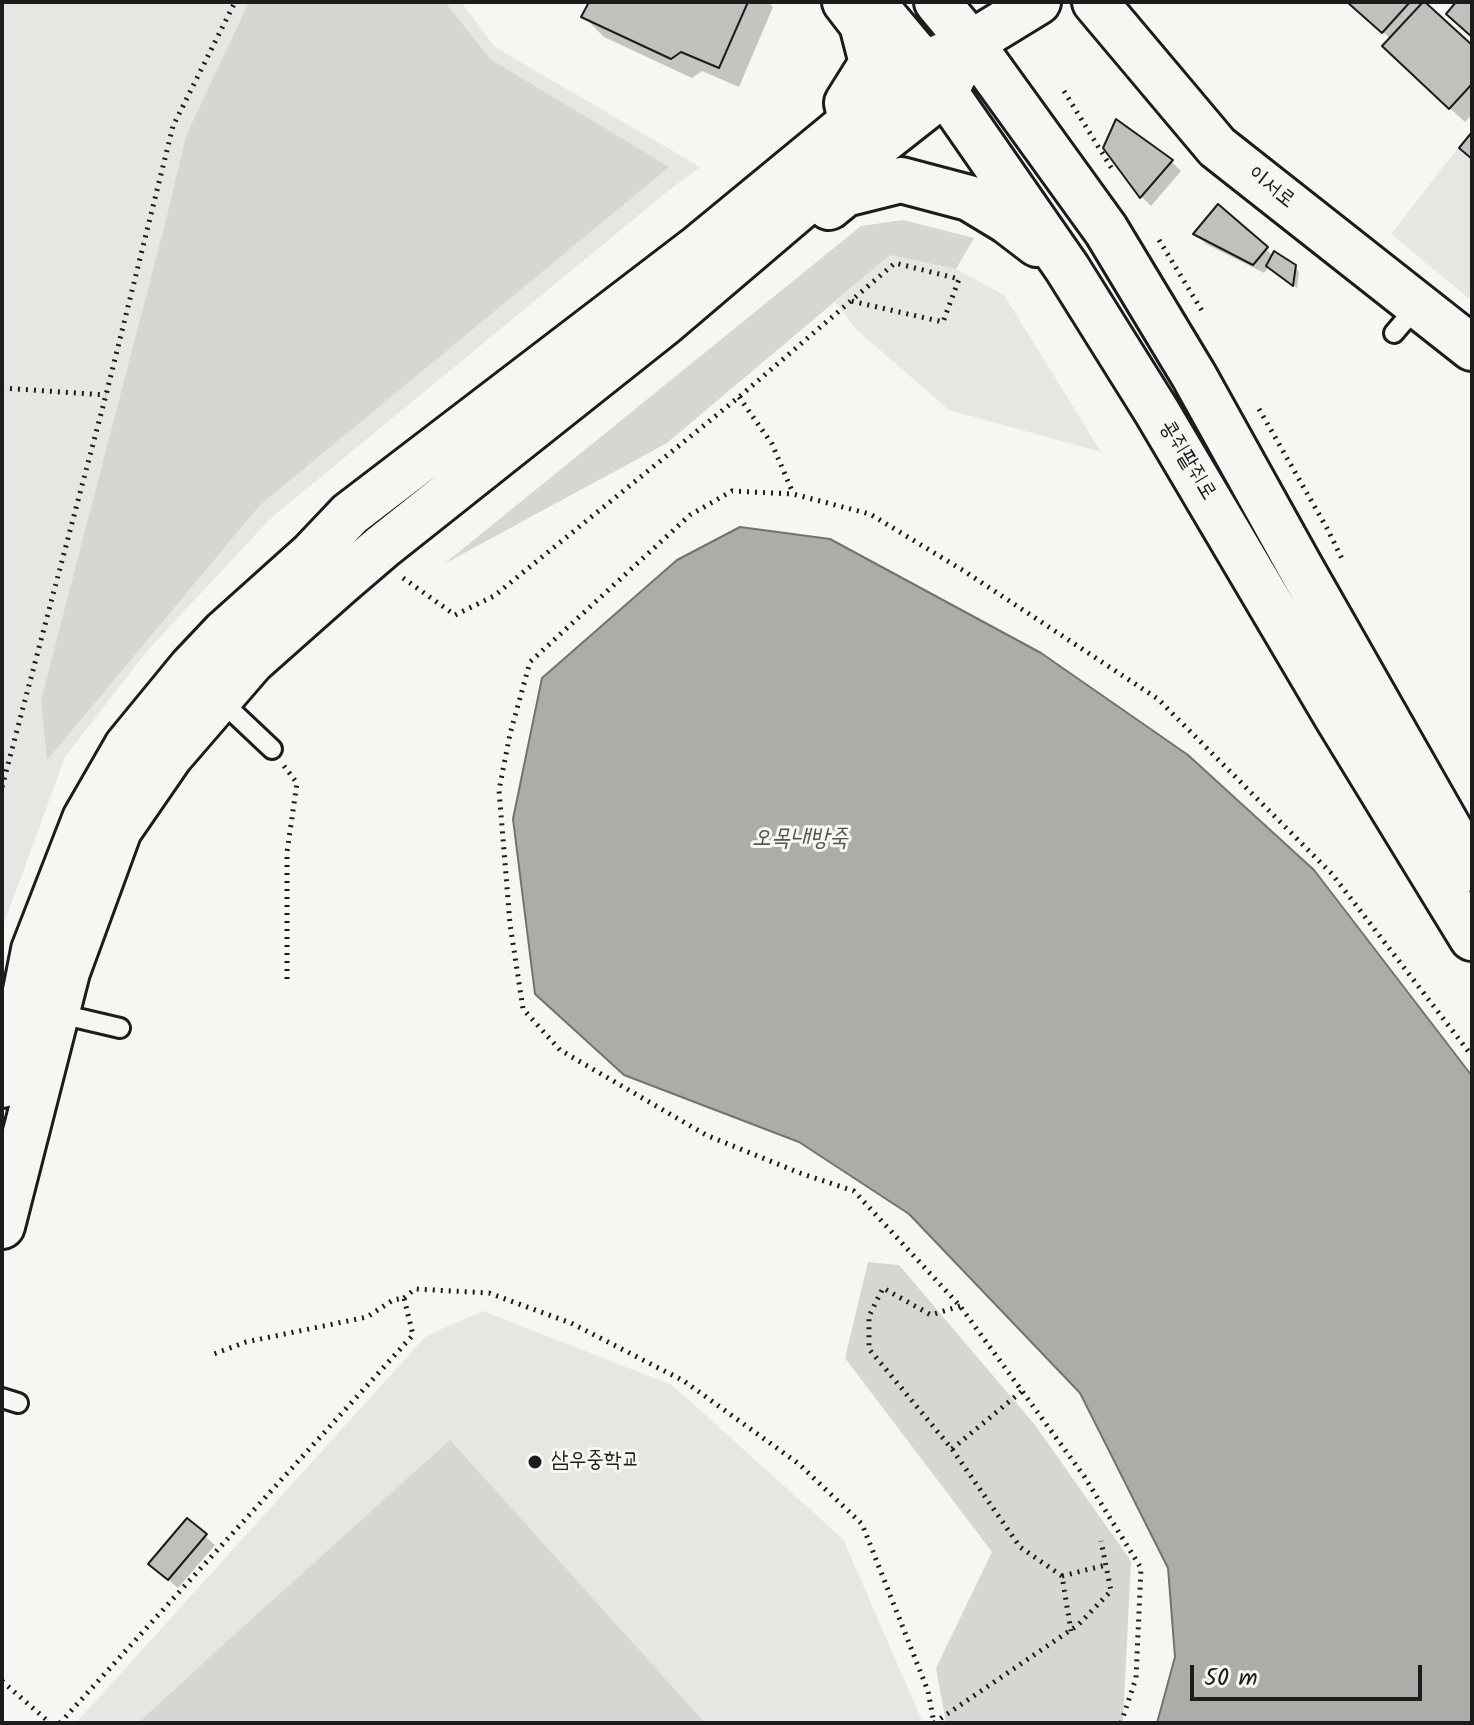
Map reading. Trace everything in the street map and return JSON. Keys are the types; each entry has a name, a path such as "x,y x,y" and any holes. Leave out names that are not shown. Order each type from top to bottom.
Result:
{"street":[{"path":"845,2 862,24 872,63 847,103 852,122"},
{"name":"콩쥐팥쥐로","path":"872,2 935,78 1067,268 1157,412 1472,938"},
{"path":"937,2 971,43 1106,230 1194,376 1472,869"},
{"path":"2,1226 67,972 119,830 170,756 252,661 379,549 664,323 819,191 971,43 1038,2"},
{"name":"이서로","path":"1095,2 1217,147 1406,319 1472,348"},
{"path":"2,1085 34,950 85,819 127,746 191,668 350,514 699,247 870,106 935,78"},
{"path":"819,191 829,207 845,194 901,180 969,198 1007,221 1067,268"},
{"path":"410,468 438,503"}],"lane":[{"path":"219,699 272,749"},
{"path":"56,1013 120,1028"}],"path":[{"path":"2,787 106,395 173,126 235,2"},
{"path":"379,549 404,580 455,615 494,596 739,397 895,263 959,279 943,322 851,301"},
{"path":"2,388 106,395"},
{"path":"739,397 772,444 793,494"},
{"path":"1121,1723 1136,1678 1141,1568 1084,1476 960,1306 854,1191 706,1135 560,1050 523,1009 510,924 499,790 510,734 530,662 690,515 732,491 793,494 870,514 964,571 1158,699 1332,874 1472,1056"},
{"path":"272,749 297,783 287,852 287,981"},
{"path":"960,1306 931,1315 883,1288 869,1316 869,1349 952,1449 1020,1547 1062,1576 1071,1631"},
{"path":"211,1355 246,1342 367,1317 415,1289 489,1293 571,1323 684,1381 799,1464 862,1524 928,1691 934,1723 1071,1631 1111,1591 1101,1541"},
{"path":"60,1723 413,1335 404,1298"},
{"path":"952,1449 1022,1391"},
{"path":"1062,1576 1106,1565"},
{"path":"2,1681 50,1723"}],"shaded area":[{"path":"2,2 461,2 495,47 700,167 271,518 147,651 65,757 2,929"},
{"path":"249,2 445,2 490,59 669,167 260,505 47,760 41,700 186,136"},
{"path":"1472,130 1472,301 1391,234"},
{"path":"903,220 974,238 956,269 890,255 667,443 444,564 861,226"},
{"path":"890,255 956,269 1004,295 1101,452 949,410 857,330 835,302"},
{"path":"868,1262 899,1265 1035,1425 1131,1561 1123,1721 1120,1723 946,1723 936,1668 992,1552 845,1358"},
{"name":"삼우중학교","path":"483,1311 672,1385 843,1539 923,1723 76,1723 426,1336"},
{"path":"450,1440 705,1723 138,1723 223,1645"}],"water":[{"name":"오목내방죽","path":"740,527 830,539 1041,653 1188,755 1314,870 1472,1076 1472,1723 1157,1723 1175,1657 1168,1568 1080,1393 909,1214 799,1142 624,1075 535,994 513,819 542,678 677,560"}],"building":[{"path":"589,2 748,2 719,68 681,52 671,59 581,17"},
{"path":"1347,2 1410,2 1382,33"},
{"path":"1423,2 1472,45 1472,84 1449,109 1382,46"},
{"path":"1456,2 1472,2 1472,37 1446,14"},
{"path":"1116,119 1173,160 1140,198 1103,148"},
{"path":"1472,132 1472,159 1459,148"},
{"path":"1218,204 1268,247 1253,265 1193,234"},
{"path":"1274,251 1296,265 1293,286 1266,266"},
{"path":"187,1518 207,1534 168,1580 148,1564"}],"place":[{"name":"삼우중학교","path":"535,1462"}]}
